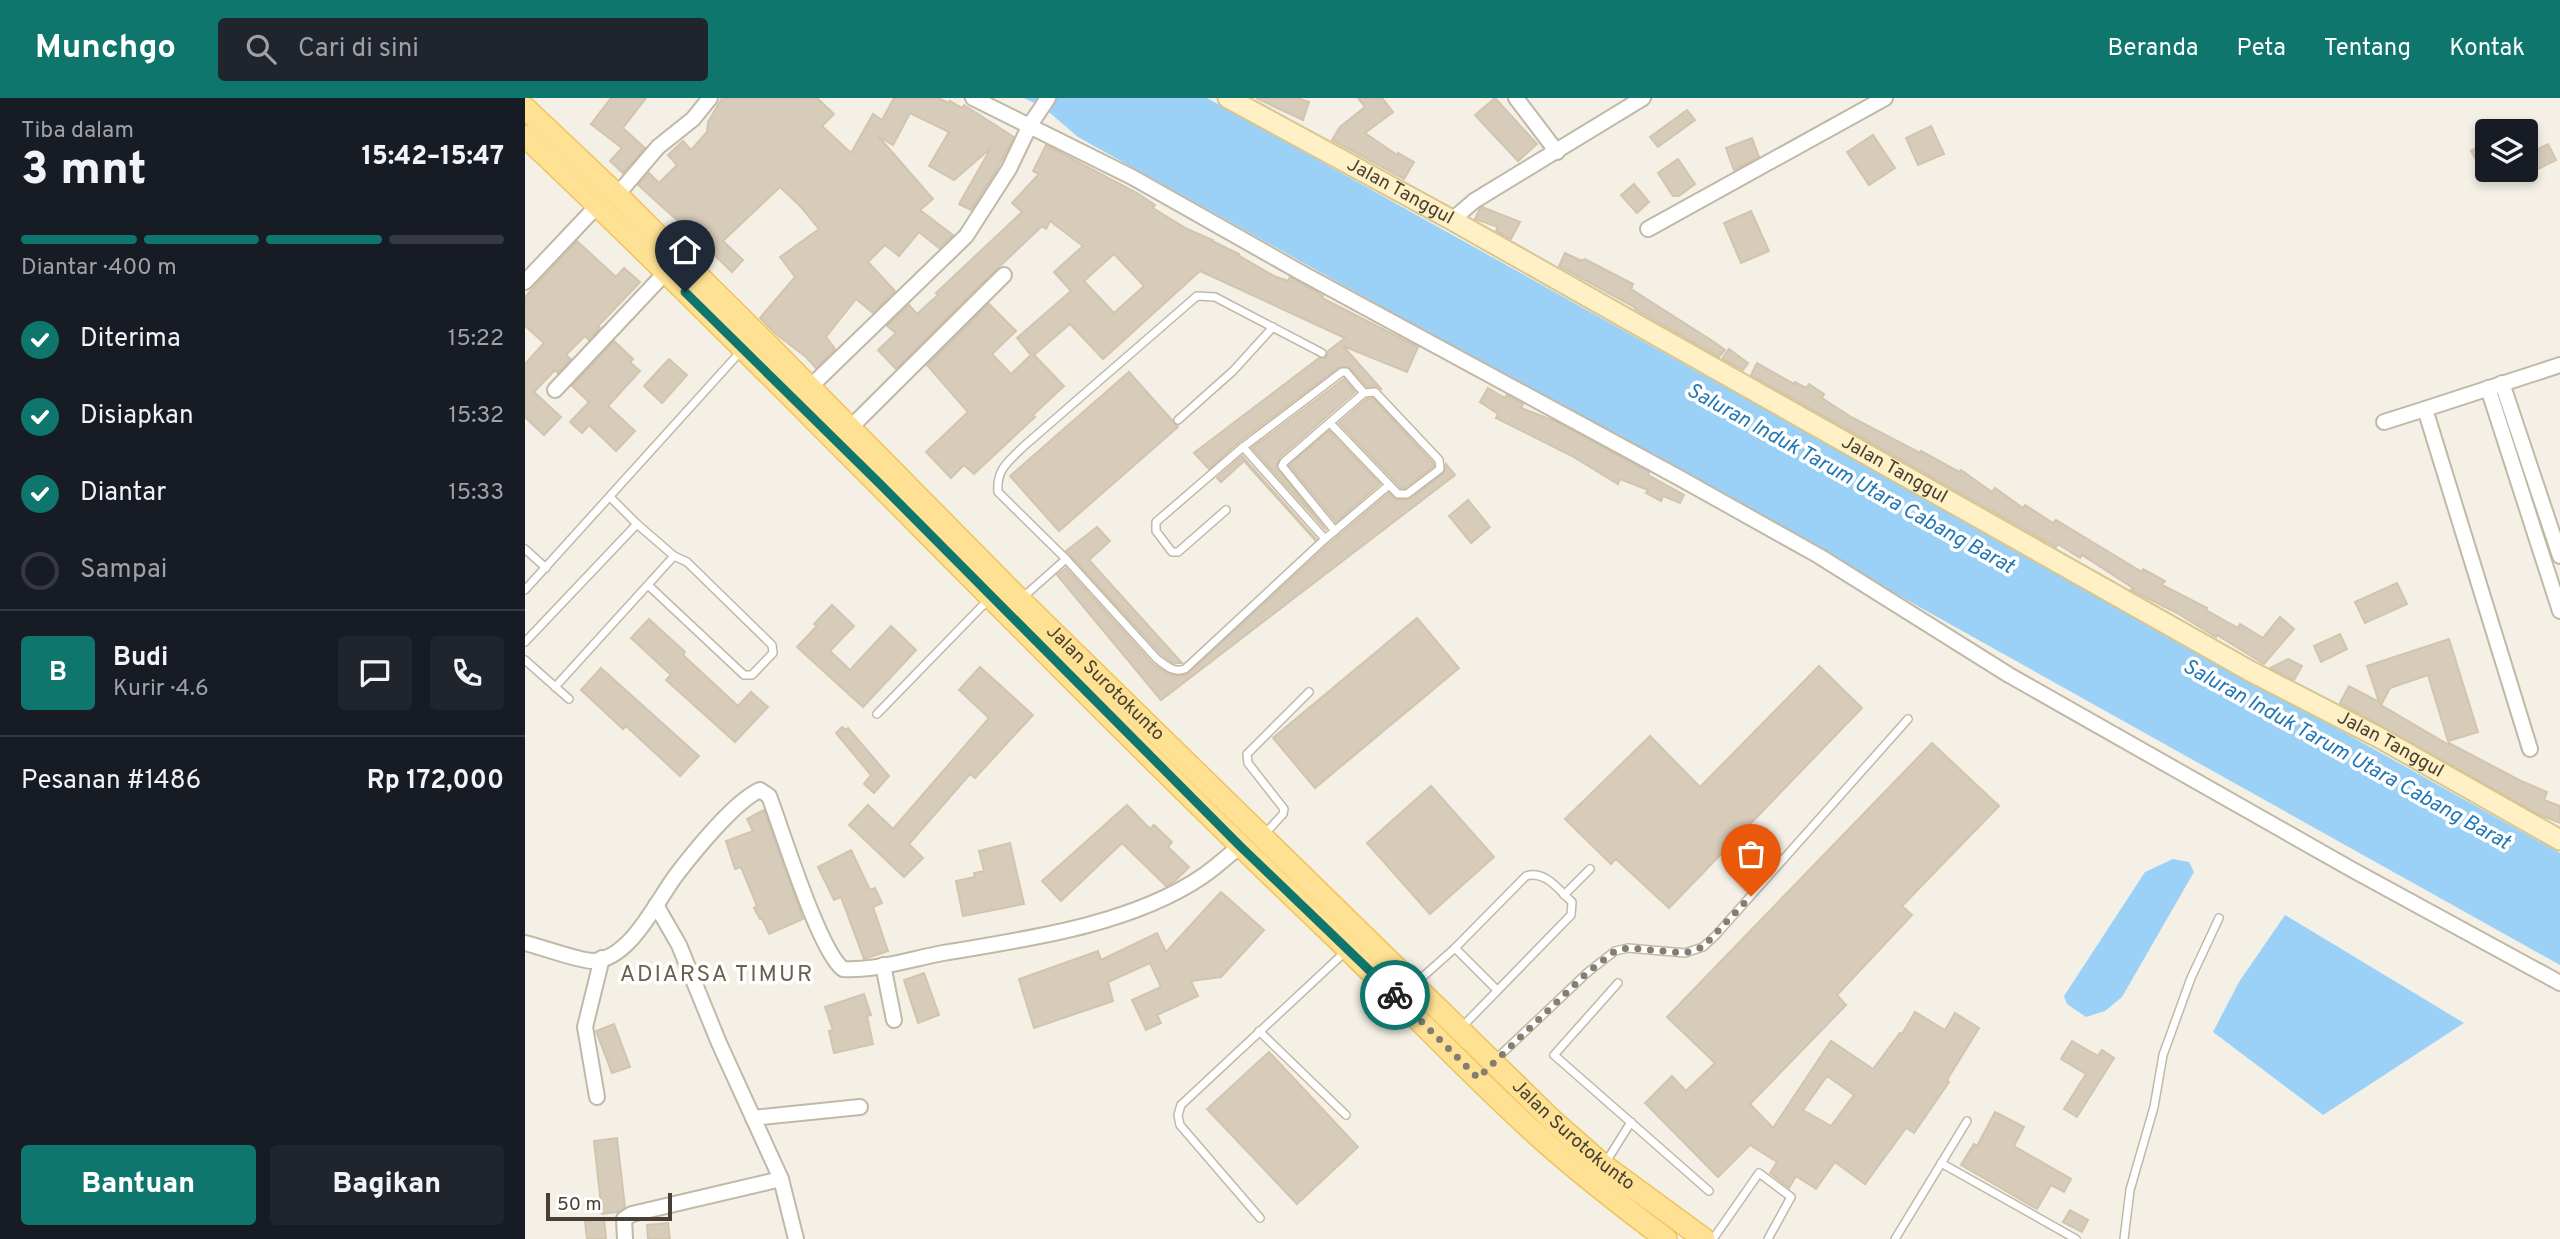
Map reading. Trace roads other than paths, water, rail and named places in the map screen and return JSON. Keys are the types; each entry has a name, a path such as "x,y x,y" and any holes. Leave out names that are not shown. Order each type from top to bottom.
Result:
{"main road":[{"name":"Jalan Surotokunto","path":"525,108 617,195 635,229 666,272 1240,846 1538,1136 1666,1239"},
{"name":"Jalan Surotokunto","path":"525,137 597,206 635,229 810,387 1020,600 1551,1119 1604,1165 1704,1239"}],"street":[{"path":"617,195 657,147 693,119 711,98"},
{"path":"973,98 1132,177 1819,556 2009,675 2351,869 2560,983"},
{"name":"Jalan Tanggul","path":"1228,98 1452,220 2250,671 2379,738 2560,840"},
{"path":"1516,98 1557,152"},
{"path":"1452,220 1474,201 1643,98"},
{"path":"1648,229 1885,98"},
{"path":"810,387 966,236 1009,169 1030,125 1045,103"},
{"path":"525,282 597,206"},
{"path":"555,390 666,272"},
{"path":"851,427 1004,275"},
{"path":"2384,422 2560,365"},
{"path":"2495,385 2560,556"},
{"path":"2495,385 2560,611"},
{"path":"2425,409 2530,749"},
{"path":"525,943 587,960 602,958 623,946 640,930 675,876 708,835 756,791 763,791 769,796 820,931 838,965 849,970 1064,932 1113,917 1168,896 1202,876 1240,846"},
{"path":"656,905 679,945 719,1043 781,1179 796,1239"},
{"path":"597,1097 585,1027 602,958"},
{"path":"883,965 894,1020"},
{"path":"753,1118 860,1107"},
{"path":"625,1239 624,1219 632,1214 781,1179"}],"lane":[{"path":"1322,353 1215,298 1197,296 1002,467 997,480 998,492 1066,559 1157,659 1178,671 1185,669 1325,539 1389,485"},
{"path":"1178,419 1233,371 1273,327"},
{"path":"525,590 743,350"},
{"path":"1226,510 1178,552 1172,552 1156,531 1156,522 1243,447 1342,372 1346,372 1364,393"},
{"path":"1330,422 1398,494 1407,494 1440,469 1440,463 1375,392 1364,393 1330,422 1284,462 1282,466 1335,531"},
{"path":"1243,447 1325,539"},
{"path":"610,497 674,556 687,562 772,645 773,653 752,675 744,674 648,585"},
{"path":"525,642 637,524"},
{"path":"525,549 546,568"},
{"path":"555,687 674,556"},
{"path":"1020,600 1066,559"},
{"path":"877,714 991,597"},
{"path":"525,660 569,699"},
{"path":"1264,836 1283,814 1284,808 1248,763 1247,754 1309,692"},
{"path":"1478,1078 1588,972 1615,951 1628,948 1685,953 1703,947 1908,719"},
{"path":"1564,895 1590,869"},
{"path":"1398,999 1455,948 1526,876 1543,876 1572,902 1571,915 1461,1029"},
{"path":"2124,1239 2130,1190 2154,1107 2163,1055 2191,978 2219,918"},
{"path":"1455,948 1497,990"},
{"path":"1260,1218 1181,1125 1178,1115 1181,1105 1348,949"},
{"path":"1618,983 1554,1055 1709,1191"},
{"path":"1259,1031 1346,1115"},
{"path":"1895,1239 1967,1121"},
{"path":"1604,1165 1631,1122"},
{"path":"1941,1163 2076,1239"},
{"path":"1713,1239 1759,1173 1791,1197 1768,1239"}],"water":[{"name":"Saluran Induk Tarum Utara Cabang Barat","path":"1024,98 1207,98 2560,853 2560,965 1078,137 1043,107"},
{"path":"2173,859 2189,862 2194,872 2122,997 2105,1011 2086,1017 2067,1004 2064,996 2145,872"},
{"path":"2285,915 2464,1023 2323,1115 2213,1032 2239,982"}],"district":[{"name":"ADIARSA TIMUR","path":"717,975"}]}
